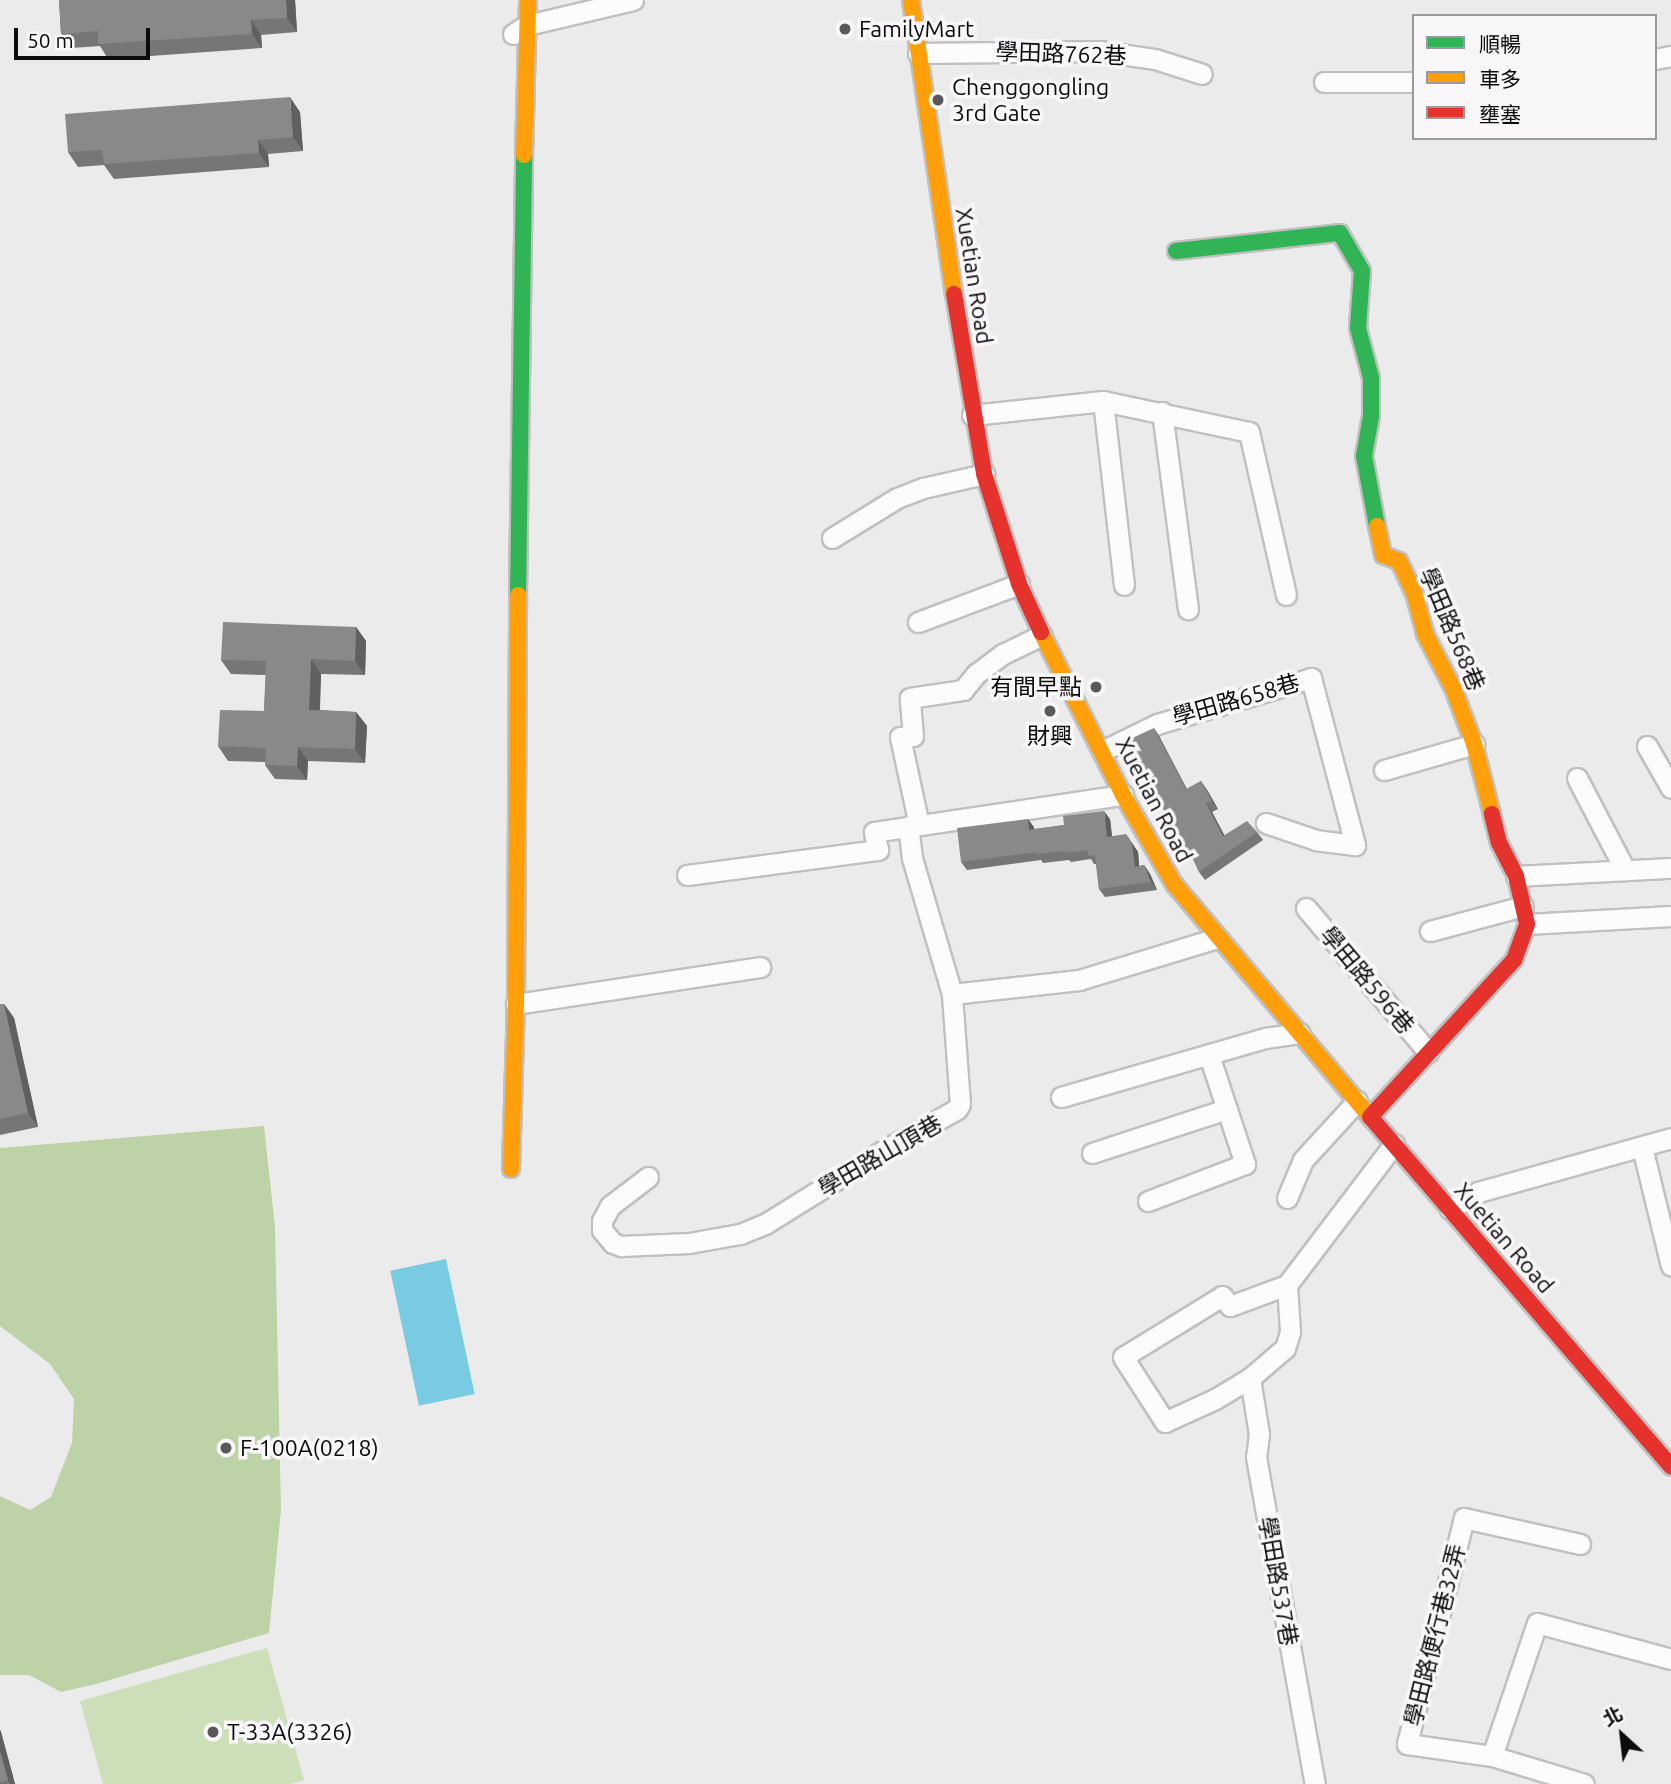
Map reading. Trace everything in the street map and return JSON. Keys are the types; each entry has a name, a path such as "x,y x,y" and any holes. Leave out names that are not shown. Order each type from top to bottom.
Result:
{"street":[{"path":"511,1169 516,1004 520,30 528,0"},
{"path":"520,30 633,0"},
{"name":"Xuetian Road","path":"911,0 972,415 984,474 1019,583 1042,635 1124,795 1174,884 1217,938 1671,1466"},
{"name":"學田路762巷","path":"918,53 1100,51 1155,59 1202,74"},
{"path":"1324,82 1412,82"},
{"name":"學田路568巷","path":"1176,251 1340,233 1362,271 1358,328 1371,378 1371,416 1364,456 1383,555 1399,561 1415,596 1425,634 1453,688 1474,744 1499,843 1516,876 1525,915"},
{"path":"972,415 1102,401 1249,432 1286,595"},
{"path":"1102,401 1124,585"},
{"path":"1162,412 1188,609"},
{"path":"832,538 897,498 923,488 984,474"},
{"path":"918,622 1019,583"},
{"name":"學田路山頂巷","path":"648,1177 610,1206 602,1221 602,1230 613,1243 621,1246 689,1243 740,1234 765,1224 884,1150 951,1115 960,1104 952,993 912,858 914,826 900,737 913,736 910,698 963,690 976,674 1003,654 1042,635"},
{"name":"學田路658巷","path":"1102,751 1157,724 1311,678 1355,845 1316,840 1266,823"},
{"path":"1384,770 1474,744"},
{"path":"1647,746 1671,788"},
{"path":"1577,778 1625,870"},
{"path":"688,875 878,850 874,832 1124,795"},
{"path":"1516,876 1671,868"},
{"name":"學田路596巷","path":"1306,908 1428,1052"},
{"path":"1370,1117 1514,960 1525,915"},
{"path":"1430,931 1525,915 1671,916"},
{"path":"952,993 1079,979 1217,938"},
{"path":"516,1004 760,967"},
{"path":"1061,1097 1265,1038 1300,1033"},
{"path":"1148,1201 1245,1164 1209,1055"},
{"path":"1287,1198 1303,1160 1357,1101"},
{"path":"1092,1153 1227,1109"},
{"path":"1450,1209 1478,1192 1671,1138"},
{"path":"1287,1285 1290,1332 1285,1348 1250,1378 1216,1399 1164,1422 1123,1357 1222,1296 1230,1307 1287,1285 1394,1144"},
{"path":"1642,1147 1671,1266"},
{"name":"學田路537巷","path":"1250,1378 1259,1434 1256,1457 1315,1784"},
{"name":"學田路便行巷32弄","path":"1580,1544 1464,1518 1408,1744 1492,1756 1584,1784"},
{"path":"1492,1756 1537,1623 1671,1659"}],"green space":[{"path":"264,1126 275,1227 281,1510 269,1633 61,1692 29,1675 0,1675 0,1496 30,1510 51,1497 72,1443 74,1399 50,1364 0,1326 0,1148"},
{"path":"267,1648 304,1780 291,1784 103,1784 80,1701"}],"water":[{"path":"446,1259 475,1394 419,1406 390,1271"}],"building":[{"path":"59,0 286,0 287,18 251,20 252,34 98,44 98,31 61,34"},
{"path":"290,97 293,137 258,140 259,153 104,164 102,150 68,152 65,114"},
{"path":"223,622 356,627 355,661 311,659 309,710 356,712 355,749 298,747 297,766 265,765 266,748 218,746 220,710 264,711 266,661 221,660"},
{"path":"1154,728 1186,789 1201,781 1212,801 1206,803 1223,836 1247,821 1257,832 1199,872 1128,740"},
{"path":"1104,811 1107,837 1126,834 1132,844 1135,867 1144,865 1151,882 1099,889 1095,855 1088,856 1088,850 1037,852 961,862 957,828 1028,819 1029,830 1064,825 1063,816"},
{"path":"0,1004 4,1004 28,1113 0,1119"},
{"path":"0,1751 8,1780 0,1782"}],"traffic: fast":[{"path":"518,595 524,155"},
{"path":"1176,251 1340,233 1362,271 1358,328 1371,378 1371,416 1364,456 1377,526"}],"traffic: slow":[{"path":"524,155 528,0"},
{"path":"911,0 954,294"},
{"path":"1377,526 1383,555 1399,561 1415,596 1425,634 1453,688 1474,744 1492,814"},
{"path":"511,1169 516,1004 518,595"},
{"path":"1041,632 1123,795 1174,884 1373,1120"}],"traffic: jam":[{"path":"954,294 984,474 1019,584 1041,632"},
{"path":"1370,1117 1514,960 1527,924 1516,876 1499,843 1492,814"},
{"path":"1373,1120 1671,1467"}],"place":[{"name":"FamilyMart","path":"845,29"},
{"name":"Chenggongling 3rd Gate","path":"938,100"},
{"name":"有間早點","path":"1096,687"},
{"name":"財興","path":"1050,711"},
{"name":"F-100A(0218)","path":"226,1448"},
{"name":"T-33A(3326)","path":"213,1732"}]}
